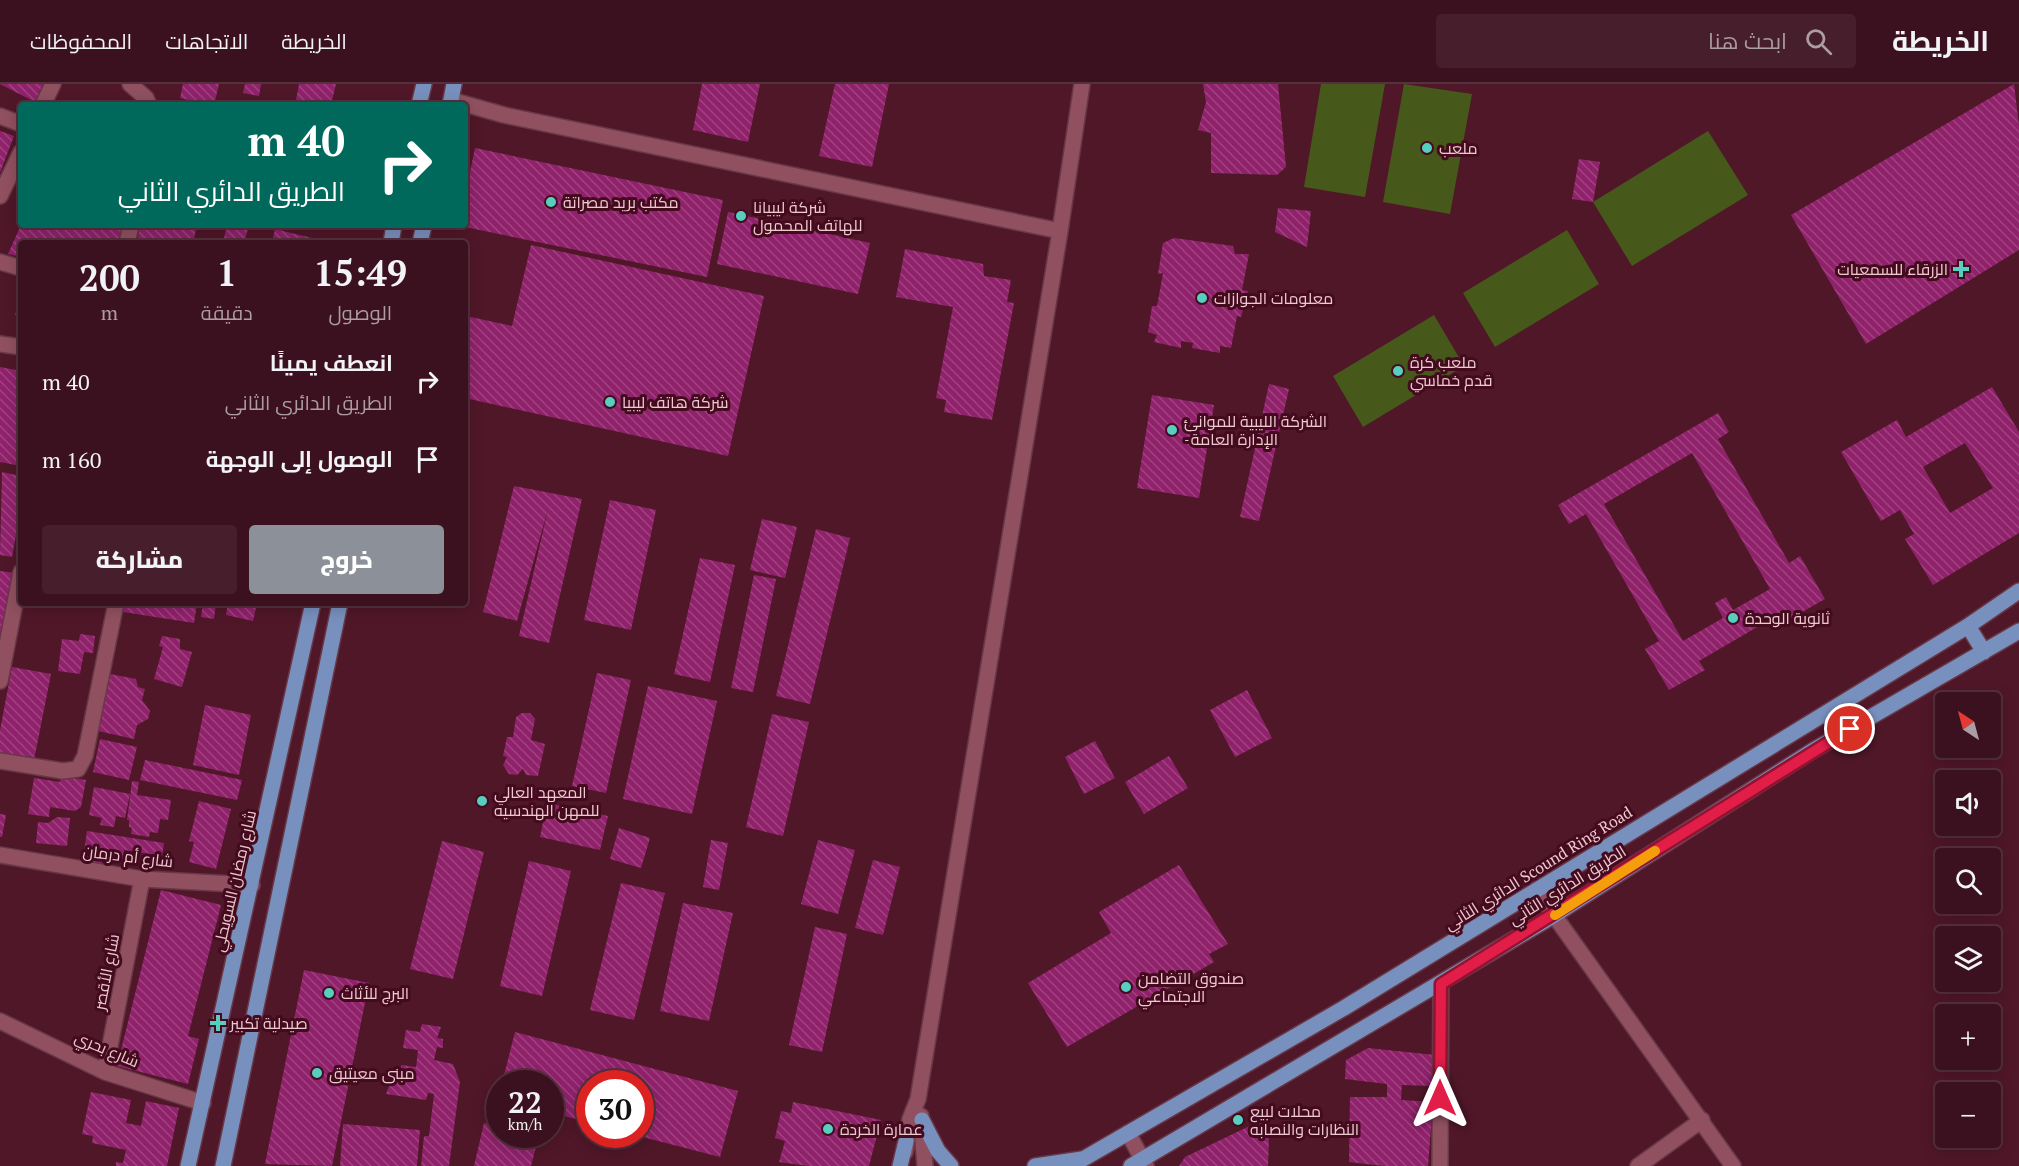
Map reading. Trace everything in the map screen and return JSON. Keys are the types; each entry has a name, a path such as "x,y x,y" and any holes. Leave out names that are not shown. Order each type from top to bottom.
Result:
{"main road":[{"path":"420,102 424,84"},
{"path":"450,102 454,84"},
{"name":"الدائري الثاني Scound Ring Road","path":"1077,1163 1344,1008 1968,626 2019,591"},
{"name":"شارع رمضان السويحلي","path":"188,1166 312,606"},
{"path":"223,1166 339,606"},
{"path":"1968,626 1984,652"},
{"name":"الطريق الدائري الثاني","path":"1140,1164 1552,916 1812,752 2019,631"},
{"path":"922,1120 938,1151 951,1166"},
{"path":"900,1166 906,1141"},
{"path":"1035,1166 1077,1163"}],"street":[{"path":"44,102 53,84"},
{"path":"130,84 148,102"},
{"path":"905,1166 906,1141 910,1119 918,1099 1082,84"},
{"path":"468,107 1060,231"},
{"path":"0,116 18,123"},
{"path":"0,196 18,158"},
{"path":"0,262 18,267"},
{"path":"0,344 18,347"},
{"path":"0,681 18,588"},
{"path":"0,761 63,771 78,769 85,756 115,606"},
{"name":"شارع أم درمان","path":"0,855 142,879 252,885"},
{"name":"شارع الأقصر","path":"105,1072 142,879"},
{"path":"1536,890 1552,916 1702,1120 1733,1166"},
{"path":"1440,1166 1441,984"},
{"name":"شارع بحري","path":"0,1021 105,1072 202,1103"},
{"path":"918,1099 925,1166"},
{"path":"1638,1166 1702,1120"},
{"path":"1128,1133 1140,1164"}],"green space":[{"path":"1321,84 1385,84 1365,197 1304,187"},
{"name":"ملعب","path":"1404,84 1472,94 1450,214 1383,202"},
{"path":"1708,131 1748,195 1632,266 1593,202"},
{"path":"1567,230 1599,284 1495,347 1463,293"},
{"name":"ملعب كرة قدم خماسي","path":"1434,315 1464,366 1363,427 1333,376"}],"building":[{"path":"0,84 43,84 35,102"},
{"path":"183,84 219,84 215,102 189,102 189,100 180,98"},
{"path":"245,84 261,84 259,96 243,93"},
{"path":"299,84 336,84 332,102 296,102"},
{"path":"702,84 760,84 748,142 693,130"},
{"path":"835,84 889,84 872,167 819,156"},
{"path":"1203,84 1278,84 1286,167 1277,175 1211,173 1211,133 1198,130 1206,102"},
{"path":"2014,84 2019,126 2019,250 1866,344 1791,215"},
{"path":"0,131 14,136 0,173"},
{"path":"475,148 723,200 707,277 468,228 468,182"},
{"path":"1579,159 1600,162 1593,202 1572,199"},
{"path":"1278,208 1311,211 1307,247 1275,232"},
{"path":"728,212 870,243 858,294 717,264"},
{"path":"20,228 122,228 120,240 18,240 18,256 8,254"},
{"path":"140,228 196,228 194,240 138,240"},
{"path":"226,228 248,228 245,240 224,240"},
{"path":"275,229 320,240 273,240"},
{"name":"معلومات الجوازات","path":"1174,238 1233,246 1235,254 1249,254 1242,290 1248,291 1241,317 1237,316 1231,348 1220,346 1220,353 1192,348 1193,343 1181,341 1181,348 1154,342 1157,335 1148,332 1152,306 1157,306 1163,273 1158,274 1163,243"},
{"path":"531,245 764,296 728,456 468,399 468,316 512,326"},
{"path":"905,249 983,264 984,276 1011,280 1007,302 1014,303 992,420 944,412 946,400 936,398 953,307 896,297"},
{"path":"0,367 18,370 18,465 0,462"},
{"path":"1269,384 1289,389 1259,521 1240,517"},
{"path":"1992,387 2019,432 2019,533 1933,585 1905,539 1914,534 1900,510 1881,521 1841,452 1897,420 1906,437","holes":["1965,443 1993,488 1950,513 1923,467"]},
{"path":"1152,395 1214,405 1199,498 1137,488"},
{"path":"1718,413 1729,432 1718,439 1789,563 1800,556 1825,599 1788,620 1783,612 1699,661 1705,670 1669,690 1645,649 1659,641 1586,514 1569,524 1558,505","holes":["1692,453 1770,589 1733,610 1726,597 1715,603 1723,618 1683,641 1604,504"]},
{"path":"2,472 18,475 18,524 12,557 0,555"},
{"path":"514,486 582,499 549,643 519,636 548,509 517,621 483,612"},
{"path":"610,500 656,510 631,630 584,620"},
{"path":"762,519 797,527 785,578 750,570"},
{"path":"816,529 850,538 810,704 776,696"},
{"path":"700,558 735,565 710,682 674,674"},
{"path":"0,571 15,573 1,639 0,639"},
{"path":"754,575 776,579 753,692 731,688"},
{"path":"124,606 197,606 194,623 123,612"},
{"path":"203,606 216,606 214,619 201,617"},
{"path":"228,606 256,606 253,621 226,615"},
{"path":"80,634 95,636 93,653 84,652 80,674 58,671 62,639 79,641"},
{"path":"162,636 180,639 180,649 192,652 182,687 154,679 163,647 159,646"},
{"path":"12,667 51,674 34,760 0,754 0,730"},
{"path":"597,673 631,680 606,793 572,786"},
{"path":"110,674 136,679 138,687 145,689 142,700 150,711 148,719 137,725 134,739 98,731"},
{"path":"648,686 717,701 692,814 623,799"},
{"path":"1247,690 1272,738 1235,757 1210,710"},
{"path":"205,705 251,715 239,775 193,765"},
{"path":"522,713 530,713 535,719 531,740 545,744 538,776 526,775 523,769 517,775 509,774 503,765 507,757 503,756 507,737 513,737 516,717"},
{"path":"772,714 809,722 783,836 746,827"},
{"path":"100,739 137,747 129,780 93,772"},
{"path":"1095,741 1115,778 1084,794 1065,757"},
{"path":"1169,756 1188,788 1144,814 1125,782"},
{"path":"145,760 242,780 237,800 140,780"},
{"path":"61,776 86,780 81,807 75,811 50,807 49,817 28,814 34,778 60,782"},
{"path":"132,781 139,782 137,795 171,800 168,820 160,819 158,833 150,832 149,837 131,834 132,828 129,827 129,820 127,820"},
{"path":"94,787 130,794 125,818 116,816 114,827 100,825 102,818 89,815"},
{"path":"199,801 231,809 216,869 189,862 194,842 189,841"},
{"path":"547,803 608,816 600,850 540,837"},
{"path":"0,814 6,815 2,837 0,837"},
{"path":"57,817 70,818 67,846 36,843 38,822 48,823"},
{"path":"619,828 650,838 641,868 610,859"},
{"path":"87,831 164,843 162,856 124,850 122,864 102,861 101,869 82,866"},
{"path":"711,840 728,843 719,890 703,887"},
{"path":"818,840 855,850 838,914 801,904"},
{"path":"442,841 484,852 453,979 410,969"},
{"path":"873,860 900,867 883,935 855,928"},
{"path":"529,861 571,871 542,996 500,986"},
{"path":"1179,865 1228,944 1209,954 1214,962 1067,1047 1028,983 1111,933 1099,912"},
{"path":"621,883 665,893 634,1020 590,1010"},
{"path":"161,890 221,905 188,1036 199,1039 188,1084 117,1066"},
{"path":"683,903 733,913 709,1021 660,1011"},
{"path":"815,927 847,934 822,1052 789,1045"},
{"name":"مبنى معيتيق","path":"304,970 369,983 332,1166 265,1164"},
{"path":"422,1024 441,1027 437,1038 443,1039 443,1048 437,1047 434,1060 453,1064 460,1082 449,1166 421,1166 424,1136 429,1136 434,1094 428,1093 426,1100 386,1094 389,1086 383,1084 386,1072 400,1074 401,1065 416,1067 418,1050 403,1048 406,1030 420,1032"},
{"path":"515,1032 738,1091 720,1157 654,1140 654,1070 576,1070 576,1119 564,1116 564,1070 505,1070"},
{"path":"1368,1048 1435,1055 1433,1086 1402,1085 1401,1100 1433,1102 1428,1166 1384,1166 1349,1162 1350,1097 1387,1097 1387,1084 1345,1079 1346,1060"},
{"path":"91,1092 131,1100 126,1123 141,1126 146,1101 179,1108 167,1166 116,1166 116,1162 123,1163 126,1150 92,1143 93,1136 82,1134"},
{"name":"عمارة الخردة","path":"793,1102 881,1120 869,1166 808,1166 779,1162 785,1141 775,1138 781,1111 791,1113"},
{"path":"1260,1121 1269,1138 1268,1166 1179,1166 1185,1157"},
{"path":"484,1123 486,1124 486,1148 536,1148 531,1166 474,1166"},
{"path":"343,1124 420,1130 417,1166 340,1166"}],"slow traffic":[{"path":"1555,915 1655,851"}],"place":[{"name":"ملعب","path":"1427,148"},
{"name":"مكتب بريد مصراتة","path":"551,202"},
{"name":"شركة ليبيانا للهاتف المحمول","path":"741,216"},
{"name":"الزرقاء للسمعيات","path":"1961,269"},
{"name":"معلومات الجوازات","path":"1202,298"},
{"name":"ملعب كرة قدم خماسي","path":"1398,371"},
{"name":"شركة هاتف ليبيا","path":"610,402"},
{"name":"الشركة الليبية للموانئ -الإدارة العامة","path":"1172,430"},
{"name":"ثانوية الوحدة","path":"1733,618"},
{"name":"المعهد العالي للمهن الهندسيه","path":"482,801"},
{"name":"صندوق التضامن الاجتماعي","path":"1126,987"},
{"name":"البرج للأثاث","path":"329,993"},
{"name":"صيدلية تكبير","path":"218,1023"},
{"name":"مبنى معيتيق","path":"317,1073"},
{"name":"محلات لبيع النظارات والنصابه","path":"1238,1120"},
{"name":"عمارة الخردة","path":"828,1129"}],"route":[{"path":"1440,1098 1441,984 1850,729"}]}
